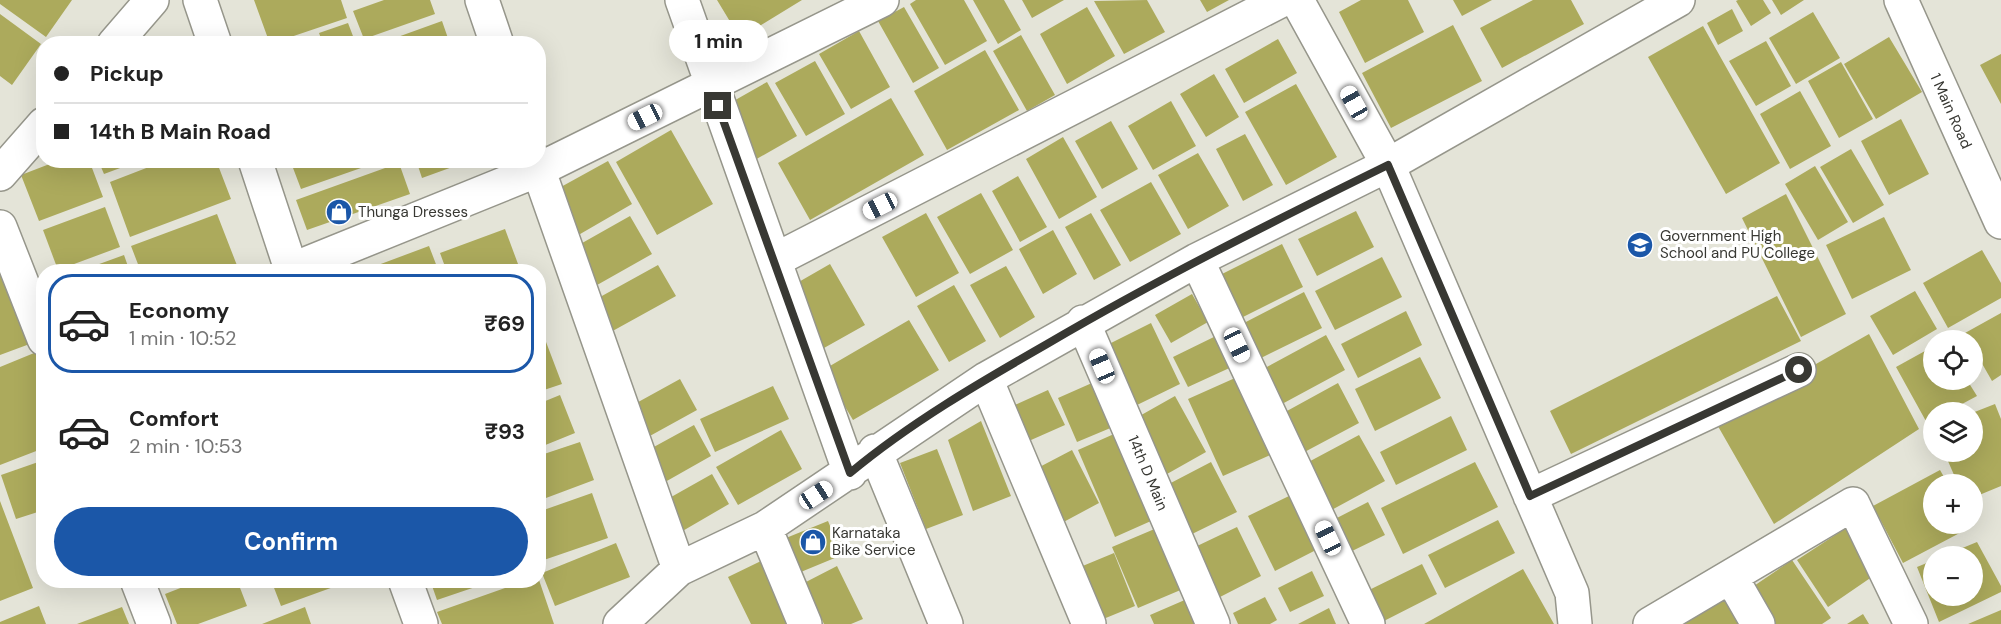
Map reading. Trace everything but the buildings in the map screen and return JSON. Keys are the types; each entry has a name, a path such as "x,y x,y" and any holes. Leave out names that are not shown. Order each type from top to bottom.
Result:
{"street":[{"path":"121,36 152,0"},
{"path":"201,0 212,36"},
{"path":"482,0 494,36"},
{"path":"681,0 709,85 775,260 850,473"},
{"path":"546,161 709,85 882,0"},
{"path":"775,260 1282,0"},
{"path":"1297,0 1388,165 1572,593 1575,624"},
{"path":"620,624 679,569 765,528 850,473 875,451 986,379 1083,322 1197,260 1388,165 1678,0"},
{"name":"1 Main Road","path":"1901,0 2001,222"},
{"path":"0,174 36,133"},
{"path":"258,168 290,264"},
{"path":"308,264 530,168"},
{"path":"538,168 679,569"},
{"path":"0,227 36,319"},
{"path":"1197,260 1368,624"},
{"name":"14th D Main","path":"1083,322 1214,624"},
{"path":"1530,496 1799,370"},
{"path":"986,379 1089,624"},
{"path":"875,451 946,624"},
{"path":"1650,624 1853,504 1911,624"},
{"path":"765,528 805,624"},
{"path":"1731,577 1758,624"},
{"path":"140,588 154,624"},
{"path":"408,588 421,624"}],"place":[{"name":"Thunga Dresses","path":"339,212"},
{"name":"Government High School and PU College","path":"1640,245"},
{"name":"Karnataka Bike Service","path":"813,542"}],"route":[{"path":"718,106 850,473 875,451 986,379 1083,322 1197,260 1388,165 1530,496 1799,370"}]}
